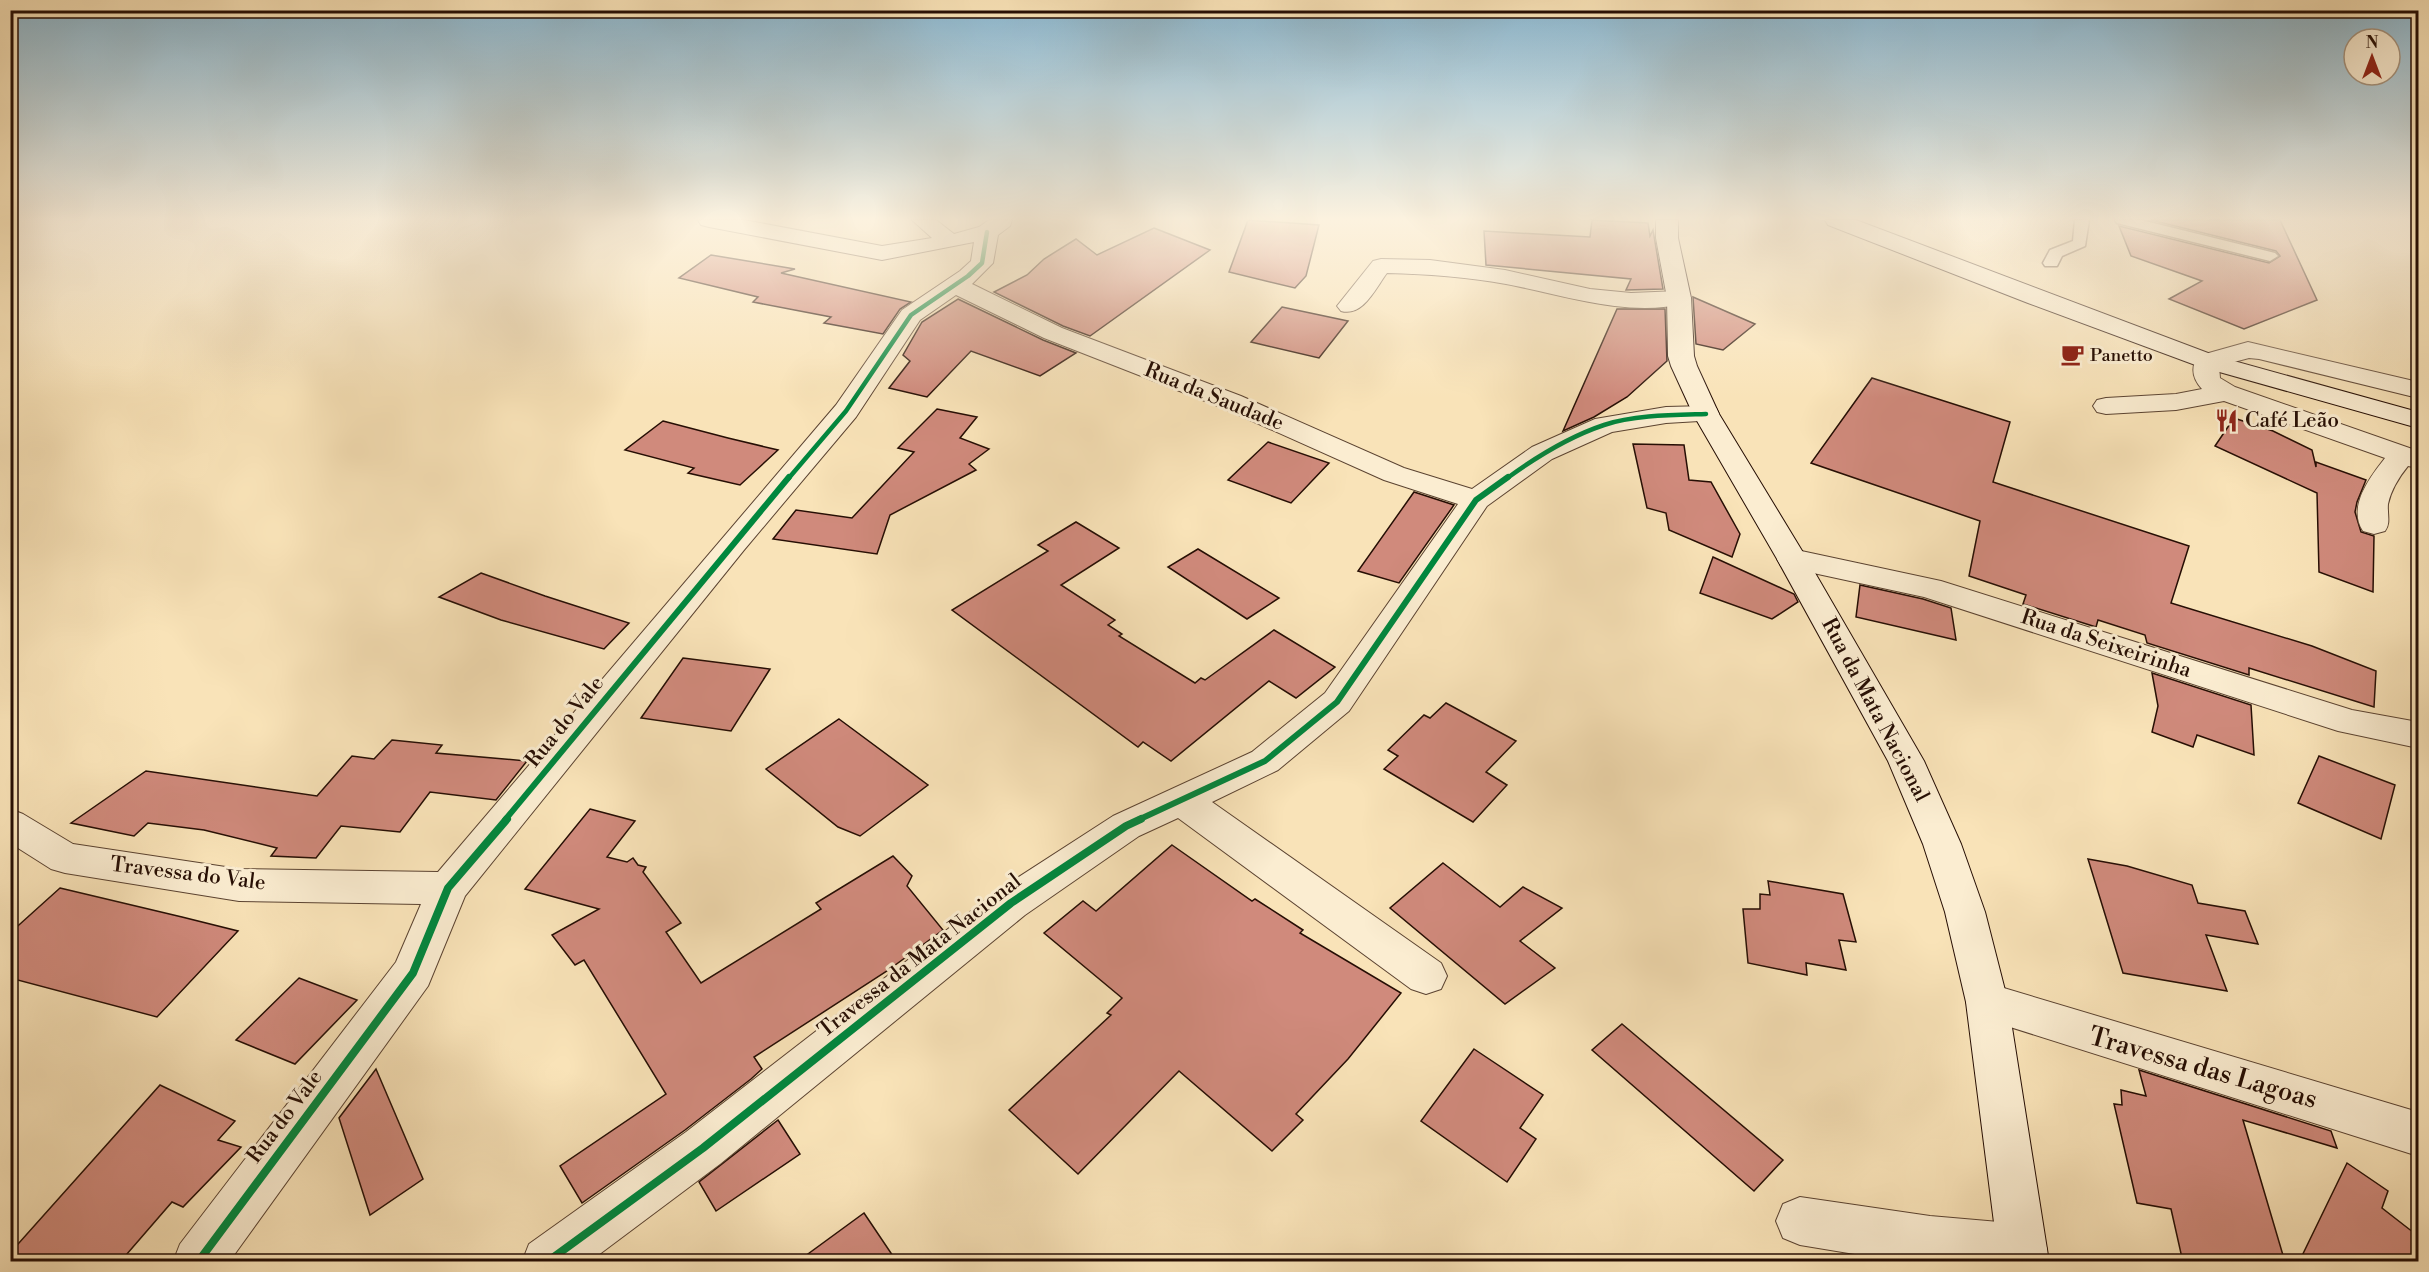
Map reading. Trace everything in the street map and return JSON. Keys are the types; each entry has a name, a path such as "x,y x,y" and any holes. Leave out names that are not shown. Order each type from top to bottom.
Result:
{"street":[{"name":"Rua do Vale","path":"198,1262 414,973 448,888 733,543 846,411 911,315 962,279"},
{"path":"1349,306 1370,279"},
{"path":"1515,279 1590,296 1632,300 1679,298"},
{"name":"Rua da Mata Nacional","path":"1675,279 1679,298 1681,356 1706,414 1792,559 1906,761 1925,801 1965,912 1987,1002 2023,1255"},
{"path":"1989,279 2207,361 2416,418"},
{"name":"Rua da Saudade","path":"955,285 1053,333 1232,402 1394,474 1476,500"},
{"path":"2207,361 2248,350 2259,351 2418,390"},
{"path":"2207,361 2204,375 2208,384 2226,393 2410,457 2378,488 2372,513 2374,525"},
{"path":"2106,406 2176,402 2226,393"},
{"name":"Travessa da Mata Nacional","path":"547,1262 703,1148 1011,903 1126,826 1265,761 1337,702 1476,500 1542,453 1605,425 1666,415 1706,414"},
{"name":"Rua da Seixeirinha","path":"1792,559 1930,588 2350,722 2418,735"},
{"path":"1181,800 1426,976"},
{"name":"Travessa do Vale","path":"10,824 65,858 239,885 448,888"},
{"name":"Travessa das Lagoas","path":"1987,1002 2401,1126 2418,1134"},
{"path":"1800,1221 2023,1255"}],"building":[{"path":"685,279 810,279 911,302 900,309 883,334 824,323 831,317 753,302 758,297"},
{"path":"1019,279 1169,279 1090,336 1063,326 994,292"},
{"path":"1259,279 1303,279 1295,288"},
{"path":"1631,279 1661,279 1663,289 1626,290"},
{"path":"2197,279 2307,279 2317,300 2244,329 2169,299 2202,281"},
{"path":"1693,297 1755,324 1723,350 1696,344"},
{"path":"958,299 1043,340 1076,353 1040,376 971,351 927,397 889,388 910,361 903,355 922,322"},
{"path":"1282,307 1348,321 1319,358 1251,342"},
{"path":"1617,309 1665,309 1667,361 1627,397 1594,417 1563,431"},
{"path":"1872,378 2010,422 1993,482 2189,546 2171,603 2312,646 2376,671 2374,707 2249,668 2249,675 2147,643 2145,635 2098,620 2096,627 2023,604 2026,595 1969,576 1980,521 1811,463"},
{"path":"937,409 977,417 960,438 989,449 969,464 976,470 890,515 877,554 773,539 796,510 852,518 914,452 898,448"},
{"path":"2234,418 2273,431 2312,450 2316,467 2316,462 2366,480 2355,512 2361,532 2374,536 2373,592 2319,572 2317,493 2215,446"},
{"path":"663,421 778,450 740,485 688,473 694,468 625,450"},
{"path":"1268,442 1329,463 1291,503 1228,480"},
{"path":"1633,444 1684,445 1689,480 1711,482 1740,534 1732,557 1669,530 1666,513 1647,508"},
{"path":"1414,492 1454,505 1399,583 1358,571"},
{"path":"1076,522 1119,548 1061,585 1115,620 1108,625 1122,634 1119,636 1195,683 1201,678 1205,680 1274,630 1335,667 1296,698 1269,681 1171,761 1143,742 1138,747 952,610 1048,551 1038,545"},
{"path":"1198,549 1279,598 1247,619 1168,567"},
{"path":"1713,557 1794,594 1798,602 1772,619 1700,593"},
{"path":"481,573 629,623 604,649 501,620 439,597"},
{"path":"1860,585 1923,599 1951,608 1956,640 1856,617"},
{"path":"683,658 770,669 731,731 641,718"},
{"path":"2152,673 2251,705 2254,755 2197,735 2193,747 2152,732 2158,706"},
{"path":"1446,703 1516,741 1486,772 1507,785 1473,822 1384,769 1398,756 1388,750 1424,715 1430,718"},
{"path":"839,719 928,785 860,836 838,827 766,769"},
{"path":"392,740 442,745 436,753 527,761 496,800 430,792 400,832 341,826 316,858 271,856 277,848 204,830 148,823 134,836 71,823 146,771 317,796 352,756 374,759"},
{"path":"2319,756 2395,785 2381,839 2298,803"},
{"path":"590,809 635,821 607,857 627,862 633,858 638,865 646,867 643,872 681,923 666,932 701,983 821,909 816,903 893,856 912,876 907,886 943,930 887,971 754,1057 762,1069 751,1079 685,1130 582,1203 560,1166 666,1094 584,960 575,965 552,935 599,909 525,889"},
{"path":"1172,845 1252,901 1255,899 1303,930 1300,933 1401,993 1348,1059 1296,1114 1303,1120 1272,1151 1179,1071 1078,1174 1009,1110 1111,1015 1107,1013 1122,998 1044,933 1083,901 1096,911"},
{"path":"2088,859 2127,866 2192,885 2198,903 2245,911 2258,944 2206,935 2227,991 2123,973"},
{"path":"1443,863 1500,907 1523,887 1562,908 1520,941 1555,968 1505,1004 1390,908"},
{"path":"1768,881 1843,894 1856,942 1839,940 1846,970 1806,963 1807,975 1748,963 1743,909 1760,909 1760,894 1770,895"},
{"path":"60,888 238,931 157,1017 10,978 10,933"},
{"path":"299,978 357,1000 295,1064 236,1040"},
{"path":"1622,1024 1783,1160 1754,1191 1592,1050"},
{"path":"1474,1049 1543,1095 1520,1128 1536,1139 1507,1182 1421,1121"},
{"path":"376,1069 423,1179 370,1215 339,1118"},
{"path":"2139,1070 2331,1131 2337,1148 2243,1120 2285,1262 2196,1262 2182,1258 2171,1209 2137,1203 2114,1104 2122,1105 2121,1090 2146,1096"},
{"path":"160,1085 235,1121 218,1140 241,1147 183,1207 172,1202 120,1262 10,1262 10,1253"},
{"path":"778,1120 800,1154 716,1211 699,1182"},
{"path":"2347,1163 2388,1191 2382,1208 2418,1236 2418,1262 2299,1262"},
{"path":"864,1213 897,1262 797,1262"}],"cycle path":[{"path":"198,1262 413,973 448,888 733,543 846,411 911,315 963,279"},
{"path":"547,1262 703,1148 1011,903 1126,826 1265,761 1337,702 1476,500 1542,453 1605,425 1666,415 1706,414"}],"place":[{"name":"Panetto","path":"2072,355"},
{"name":"Café Leão","path":"2227,421"}]}
